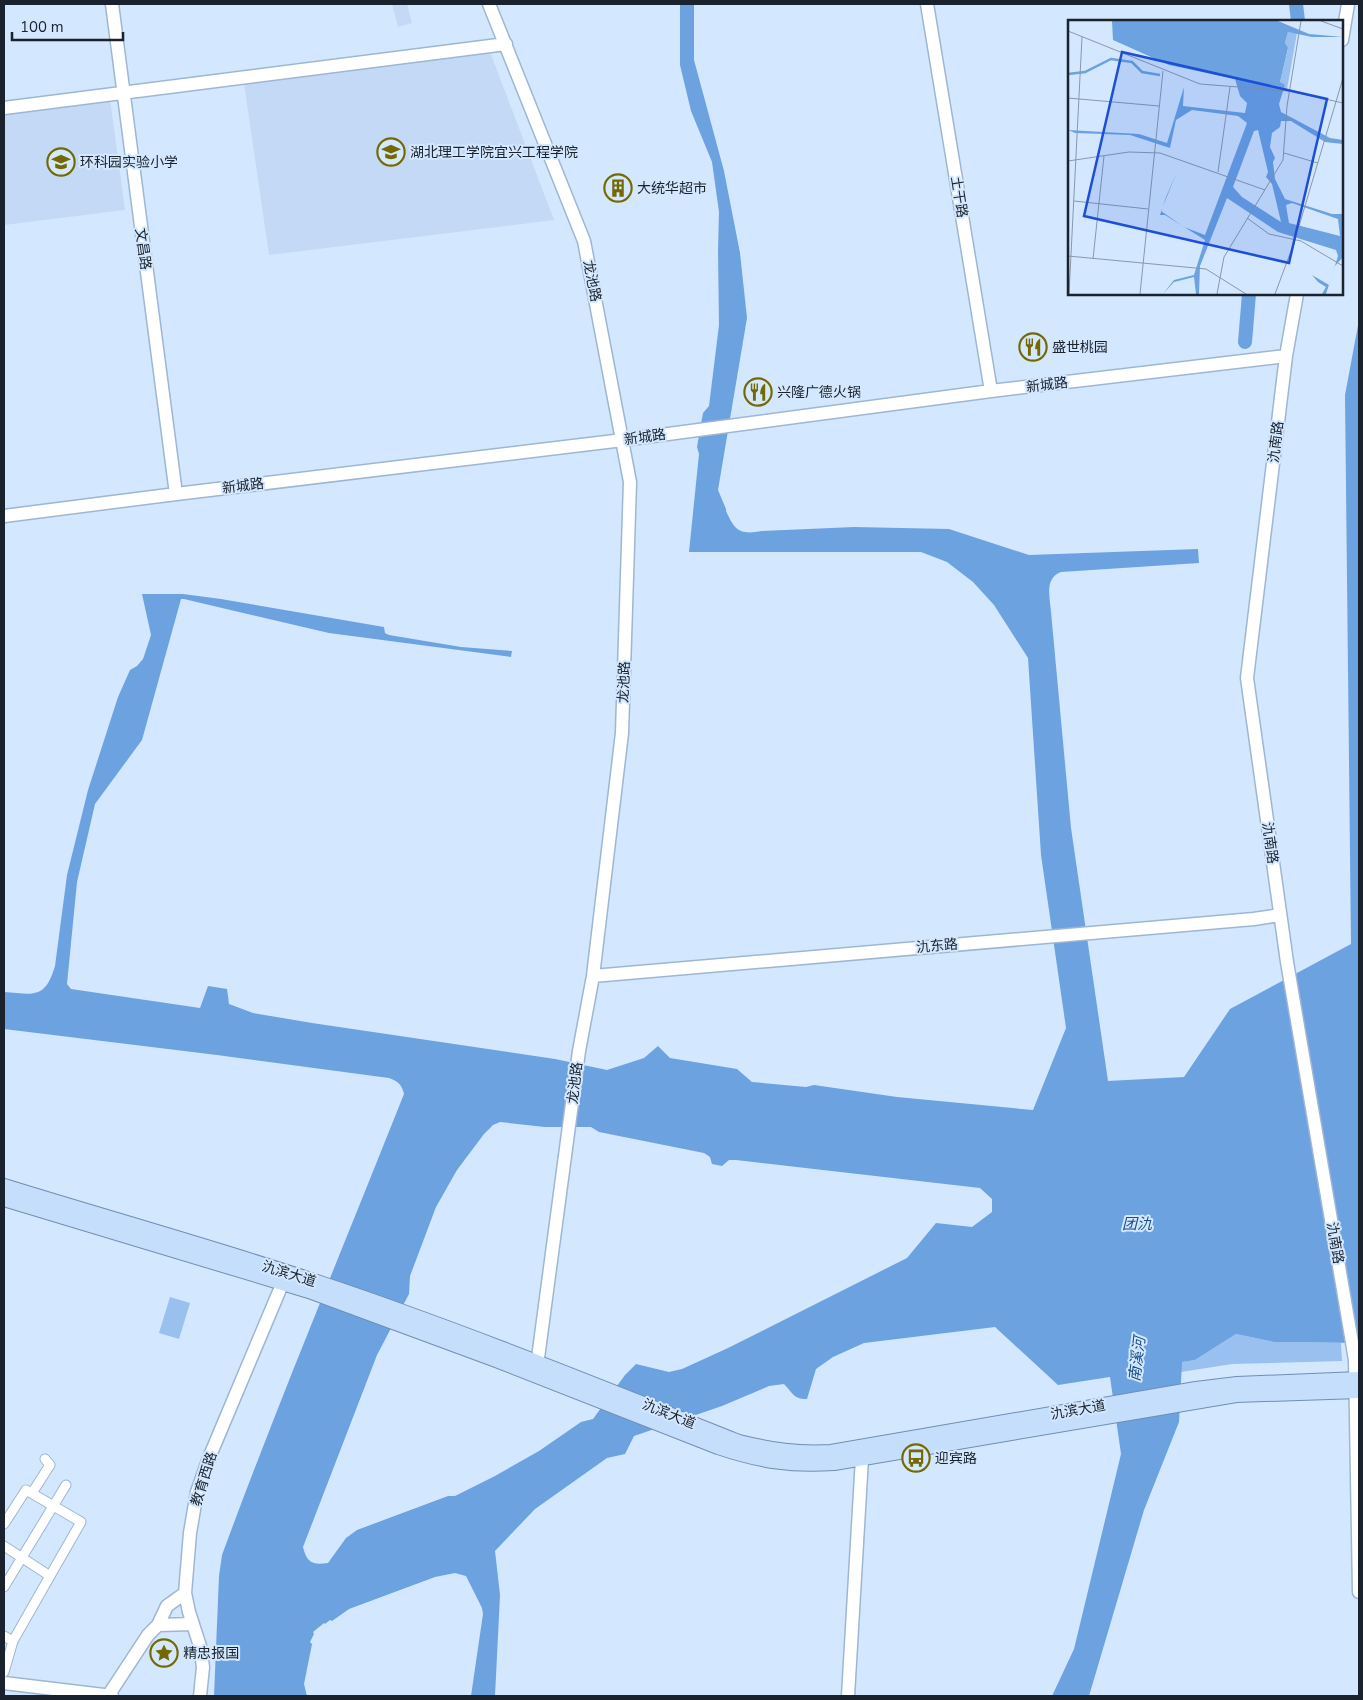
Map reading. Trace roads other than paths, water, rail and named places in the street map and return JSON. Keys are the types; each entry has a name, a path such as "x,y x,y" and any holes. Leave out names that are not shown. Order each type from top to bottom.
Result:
{"main road":[{"name":"氿滨大道","path":"4,1186 284,1278"},
{"name":"氿滨大道","path":"4,1198 311,1286 599,1394 702,1435 747,1457 772,1463 806,1465 862,1458 1111,1409"},
{"name":"氿滨大道","path":"702,1435 773,1450 804,1454 831,1452 1196,1395 1236,1395 1357,1385"}],"street":[{"name":"文昌路","path":"112,4 176,494"},
{"name":"龙池路","path":"490,4 584,241 630,482 622,732 593,976 578,1051 536,1370"},
{"name":"土干路","path":"927,4 995,391"},
{"name":"土干路","path":"936,4 995,391"},
{"path":"1343,34 1348,4"},
{"path":"4,108 506,44"},
{"name":"氿南路","path":"1297,295 1286,356 1248,678 1287,962 1355,1360 1357,1385 1359,1592"},
{"name":"新城路","path":"4,516 1286,356"},
{"name":"氿东路","path":"593,976 1280,915"},
{"name":"教育西路","path":"200,1696 203,1667 200,1646 185,1593 190,1533 197,1492 284,1278"},
{"path":"848,1696 862,1458"},
{"path":"32,1493 50,1465 45,1459"},
{"path":"4,1587 66,1485"},
{"path":"4,1524 26,1490 81,1522 12,1641 4,1672"},
{"path":"4,1546 50,1576"},
{"path":"4,1683 76,1694 110,1696 148,1635 158,1625 167,1606 185,1593"},
{"path":"158,1625 193,1624"},
{"path":"4,1636 12,1641"}],"water":[{"path":"680,4 694,4 694,60 724,171 740,253 747,318 718,490 732,523 739,530 748,532 854,527 949,529 1029,555 1198,549 1199,563 1061,572 1052,579 1049,589 1071,828 1108,1081 1184,1077 1230,1009 1351,944 1345,395 1359,320 1359,1343 1274,1342 1236,1334 1195,1360 1182,1362 1179,1422 1144,1510 1089,1696 1052,1696 1074,1649 1121,1454 1110,1377 1058,1385 995,1327 864,1343 833,1357 816,1369 807,1399 796,1397 784,1384 769,1386 722,1406 634,1436 625,1454 607,1458 535,1509 495,1551 500,1595 495,1696 471,1696 483,1614 482,1608 466,1576 455,1573 435,1577 349,1609 332,1621 324,1623 313,1632 304,1684 307,1696 214,1696 219,1576 222,1555 404,1094 399,1084 389,1078 4,1029 4,992 37,993 47,985 55,966 67,875 88,790 118,697 130,670 143,659 151,635 142,594 183,594 221,599 384,627 385,633 389,635 461,647 512,651 511,657 329,633 181,599 142,740 95,804 77,882 67,984 71,989 200,1008 208,986 227,989 229,1004 253,1013 555,1059 607,1070 644,1058 658,1046 670,1058 737,1069 752,1082 806,1087 814,1085 897,1097 1033,1110 1066,1028 1041,855 1028,658 994,605 973,582 947,562 921,552 689,552 699,454 697,447 703,413 709,406 719,325 719,212 712,162 691,111 680,65","holes":["500,1122 545,1127 591,1127 599,1132 704,1153 710,1157 712,1164 722,1166 729,1160 736,1160 980,1188 992,1199 992,1212 972,1227 936,1223 907,1258 728,1348 682,1369 669,1372 636,1364 625,1375 593,1419 581,1422 539,1451 455,1496 448,1496 357,1530 346,1538 328,1563 318,1564 311,1562 306,1557 303,1547 377,1355 409,1294 410,1276 436,1207 457,1170 493,1125"]}],"waterway":[{"path":"1296,4 1298,20"},
{"path":"1245,342 1249,295"}],"place":[{"name":"湖北理工学院宜兴工程学院","path":"391,152"},
{"name":"环科园实验小学","path":"61,162"},
{"name":"大统华超市","path":"618,188"},
{"name":"盛世桃园","path":"1033,347"},
{"name":"兴隆广德火锅","path":"758,392"},
{"name":"迎宾路","path":"916,1458"},
{"name":"精忠报国","path":"164,1653"}],"water label":[{"name":"团氿","path":"1137,1224"},
{"name":"南溪河","path":"1137,1359"}]}
